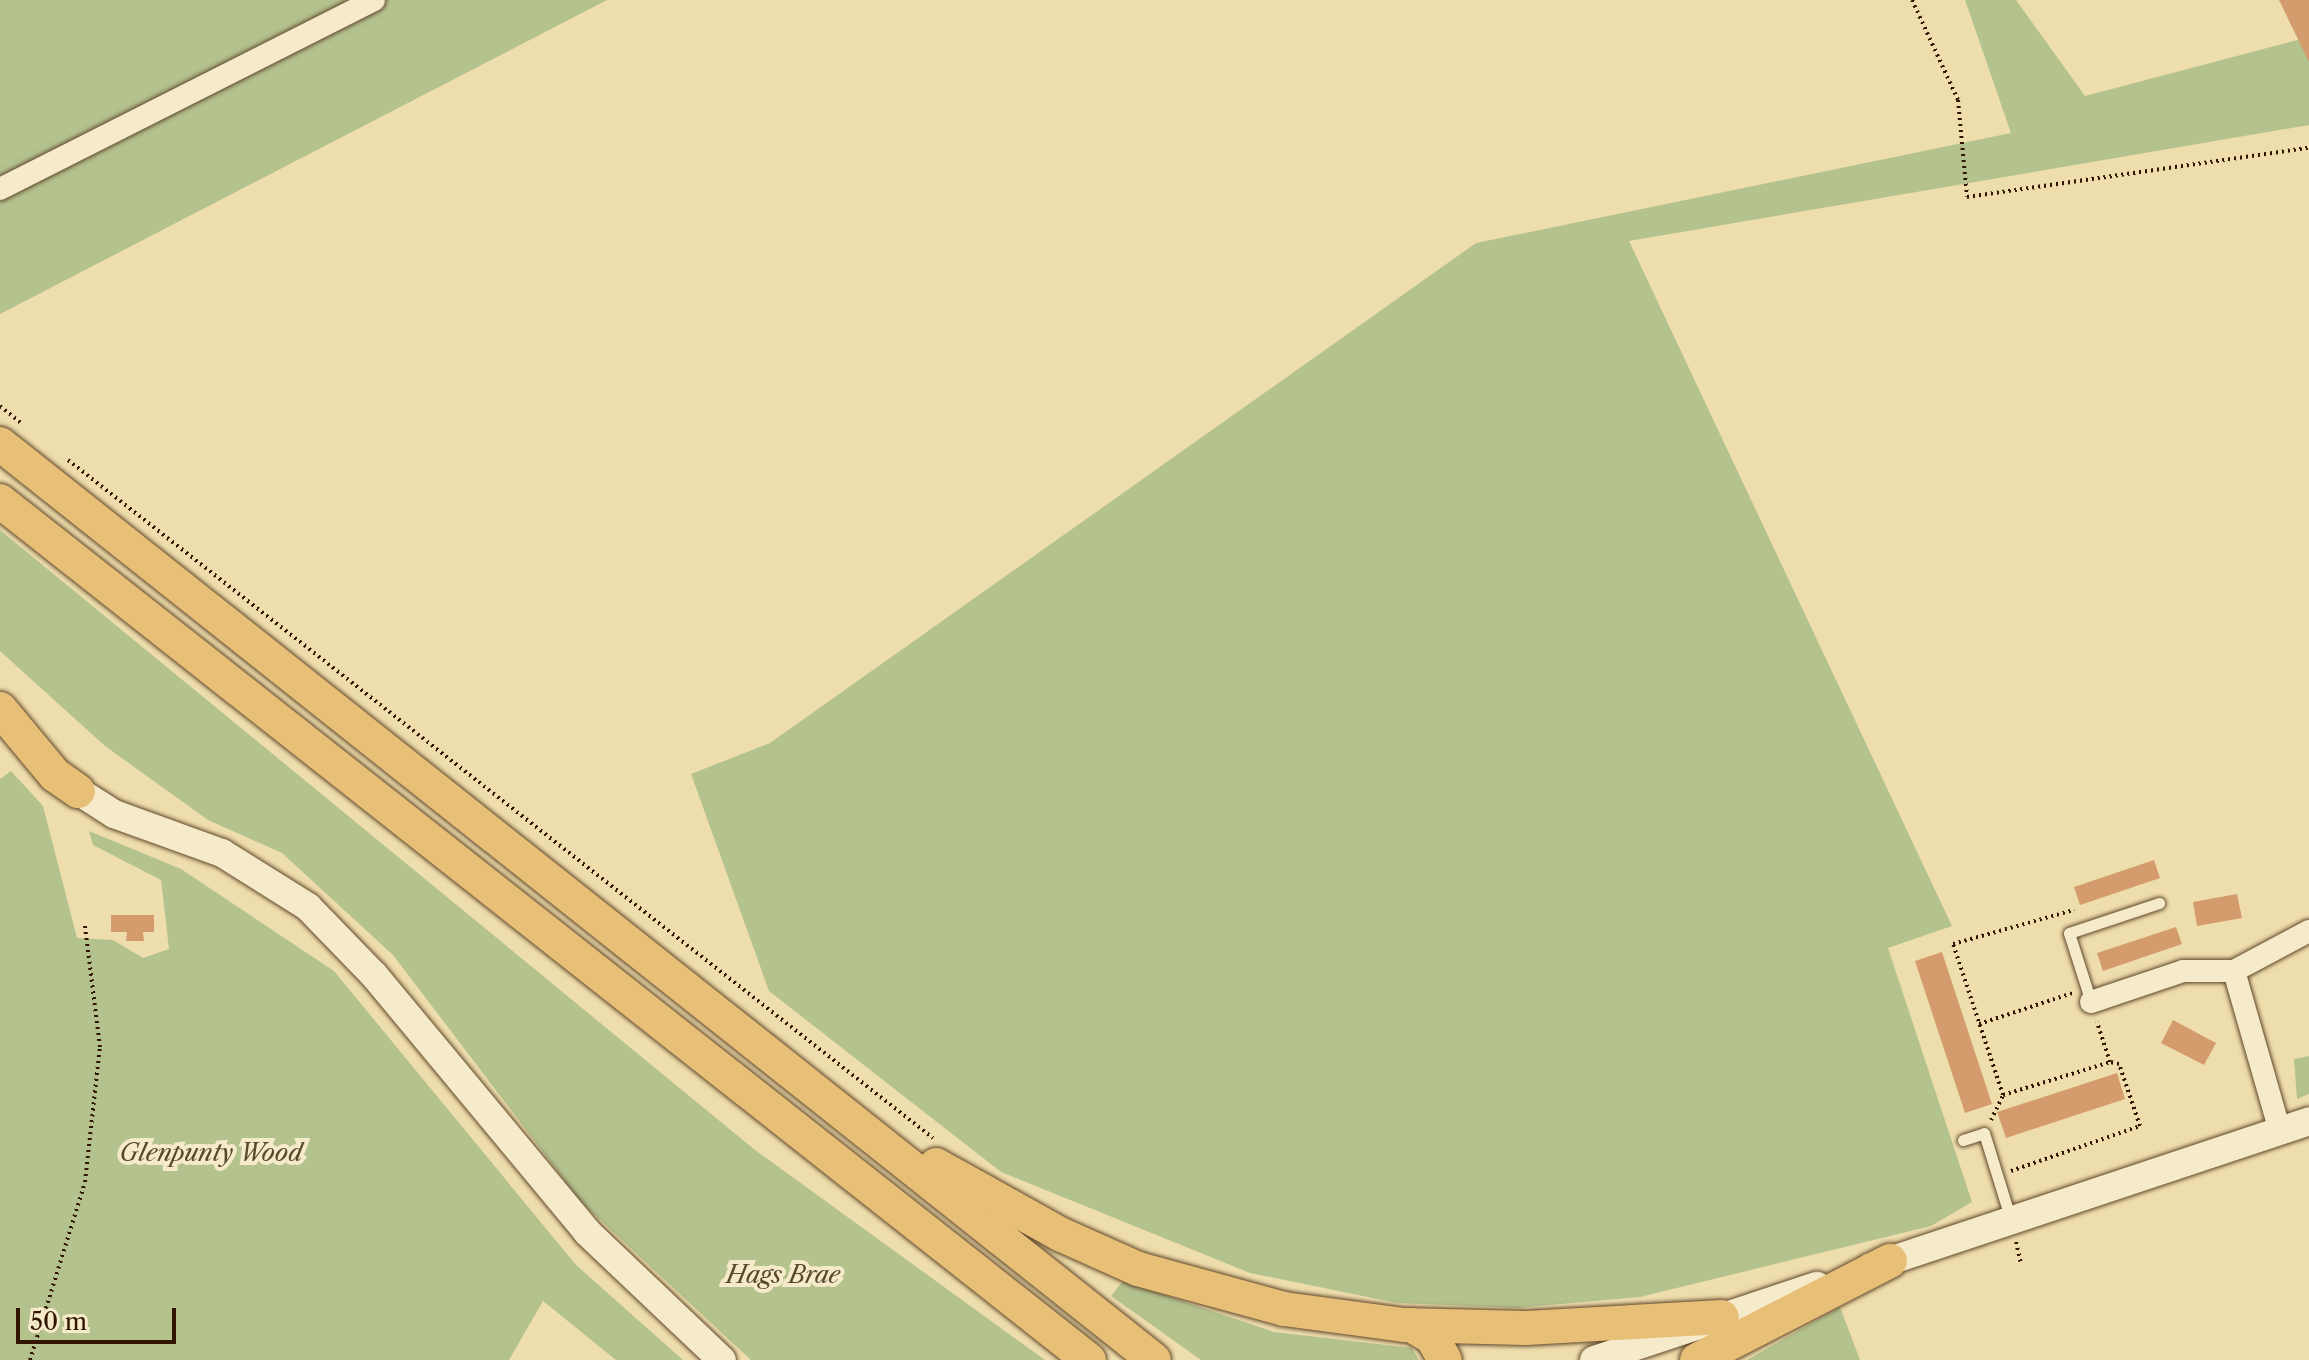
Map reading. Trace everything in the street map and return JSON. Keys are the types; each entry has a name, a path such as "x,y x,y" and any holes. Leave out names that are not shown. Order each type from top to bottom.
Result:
{"main road":[{"path":"12,434 801,1078 1154,1360"},
{"path":"0,501 1089,1360"},
{"path":"0,709 55,775 78,791"},
{"path":"801,1078 969,1186 1138,1269 1284,1309 1411,1325 1526,1328 1644,1342 1722,1317"},
{"path":"1697,1360 1890,1261"},
{"path":"1411,1325 1432,1337 1445,1360"}],"street":[{"path":"0,189 374,0"},
{"path":"78,791 114,814 222,853 308,907 374,975 587,1232 710,1356"},
{"path":"2091,1002 2183,971 2234,971 2309,931"},
{"path":"2234,971 2280,1131"},
{"path":"1722,1317 2309,1121"},
{"path":"1594,1360 1644,1342"}],"lane":[{"path":"2091,1002 2069,933 2159,903"},
{"path":"1963,1140 1984,1133 2011,1221"}],"path":[{"path":"1912,0 1958,100 1967,197 2309,148"},
{"path":"0,406 12,434"},
{"path":"65,457 744,995 945,1147"},
{"path":"1984,1133 2003,1095 1953,944 2074,910"},
{"path":"30,1360 85,1182 100,1047 85,926"},
{"path":"1979,1024 2073,992 2091,1002 2110,1062"},
{"path":"1997,1176 2140,1126 2119,1064 2110,1062 2003,1095"}],"green space":[{"path":"0,0 607,0 0,314"},
{"path":"1965,0 2016,0 2085,96 2309,37 2309,125 1629,241 1952,926 1888,948 1972,1202 1931,1226 1640,1297 1517,1308 1397,1303 1250,1273 1001,1172 769,991 691,774 770,743 1476,243 2011,133"},
{"name":"Hags Brae","path":"0,530 755,1150 1045,1360 751,1360 581,1202 393,955 282,853 208,820 105,746 0,651"},
{"name":"Glenpunty Wood","path":"11,771 43,806 77,938 113,940 143,958 169,949 161,880 93,845 89,831 181,869 334,971 576,1265 683,1360 616,1360 543,1301 509,1360 0,1360 0,779"},
{"path":"2309,1056 2309,1094 2297,1099 2294,1059"},
{"path":"1123,1281 1274,1332 1412,1348 1419,1360 1201,1360 1111,1296"},
{"path":"1840,1307 1860,1360 1747,1360"}],"building":[{"path":"2279,0 2309,0 2309,62"},
{"path":"2154,860 2160,878 2080,905 2074,887"},
{"path":"2237,894 2242,918 2197,926 2193,902"},
{"path":"111,915 154,915 154,932 143,932 144,941 126,941 127,932 111,932"},
{"path":"2176,927 2182,944 2103,971 2097,953"},
{"path":"1942,952 1992,1104 1965,1113 1915,961"},
{"path":"2173,1020 2216,1043 2204,1065 2161,1043"},
{"path":"2117,1073 2125,1099 2006,1138 1997,1112"}]}
